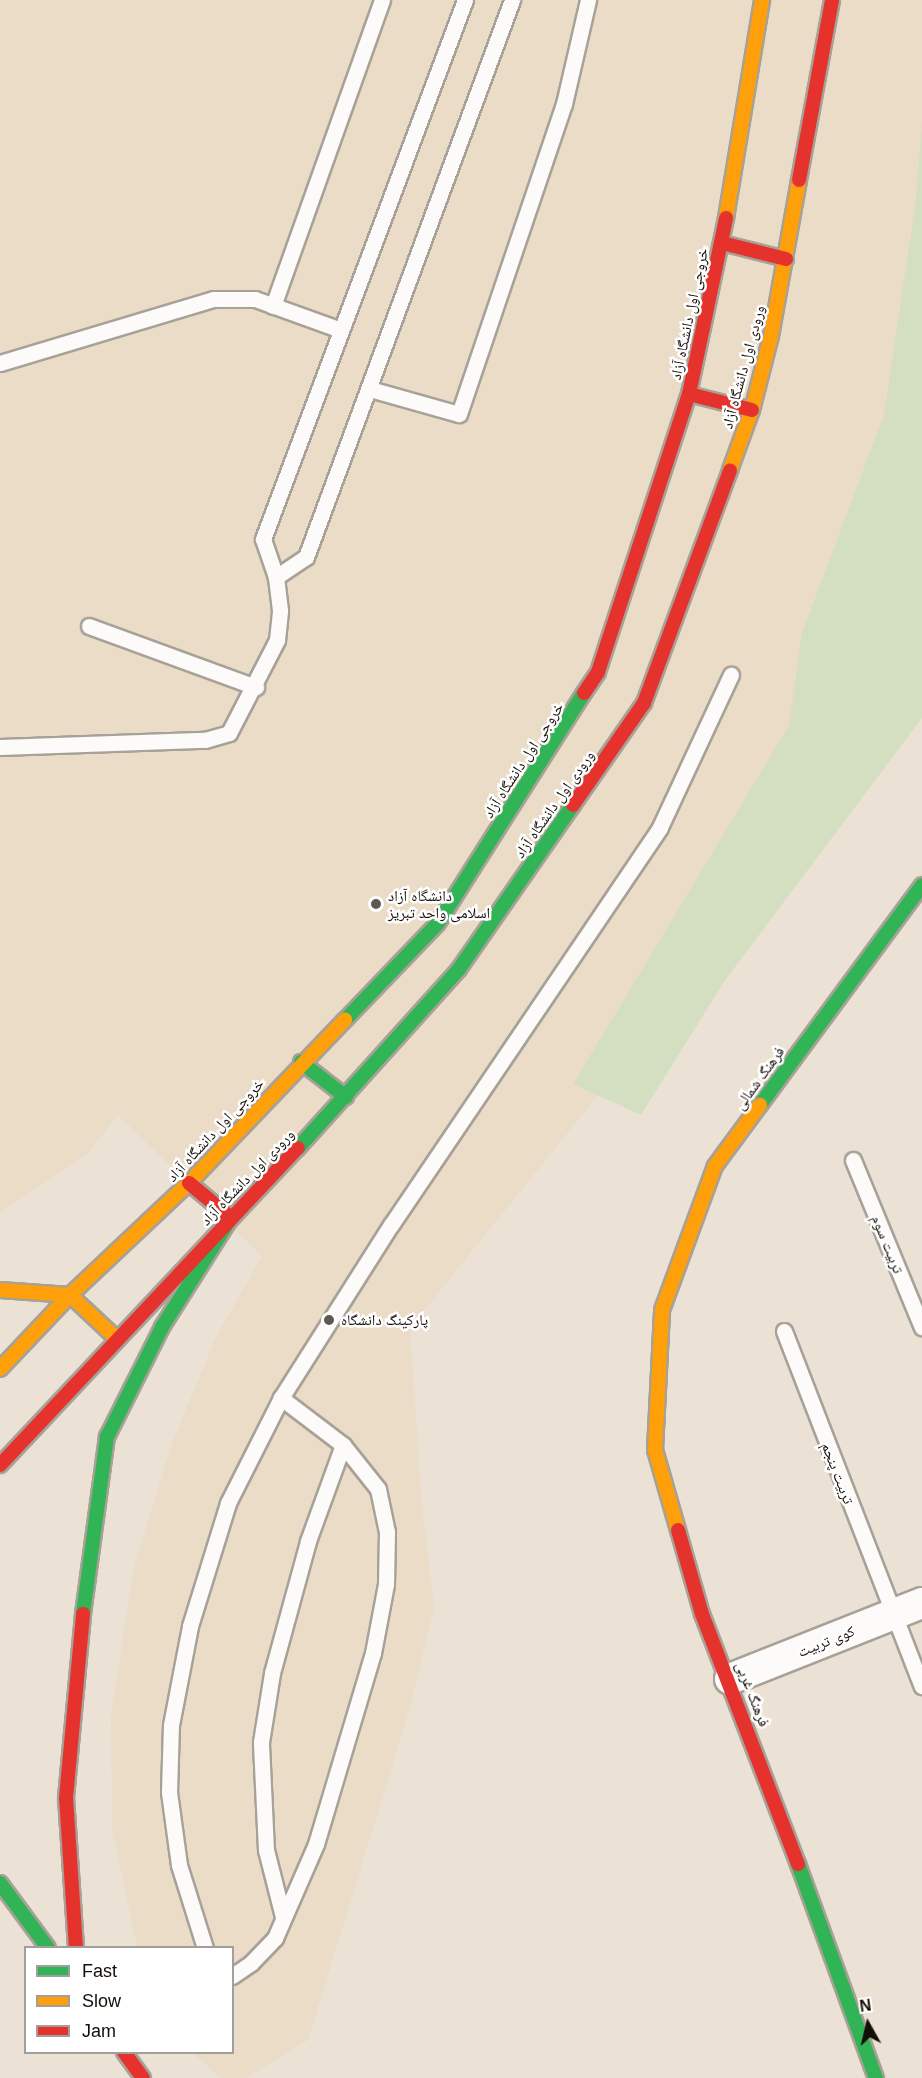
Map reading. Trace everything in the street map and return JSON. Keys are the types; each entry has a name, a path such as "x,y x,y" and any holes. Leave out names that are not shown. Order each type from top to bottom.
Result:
{"main road":[{"name":"خروجی اول دانشگاه آزاد","path":"0,1369 70,1295 189,1184 301,1062 438,923 598,672 689,394 722,243 762,0"},
{"name":"ورودی اول دانشگاه آزاد","path":"0,1465 116,1338 346,1097 459,969 644,703 752,410 786,259 832,0"},
{"path":"722,243 786,259"},
{"path":"689,394 752,410"},
{"name":"فرهنگ شمالی","path":"662,1310 714,1166 922,885"},
{"path":"301,1062 346,1097"},
{"path":"76,1946 66,1798 87,1571 107,1437 162,1327 231,1218 189,1184"},
{"path":"0,1290 70,1295 116,1338"},
{"name":"فرهنگ غربی","path":"662,1310 655,1450 702,1614 730,1679 876,2078"},
{"path":"0,1883 47,1946"},
{"path":"125,2054 143,2078"}],"street":[{"name":"کوی تربیت","path":"730,1679 922,1603"}],"lane":[{"path":"273,306 382,0"},
{"path":"0,747 205,740 229,732 256,687 277,640 280,610 276,577 263,539 465,0"},
{"path":"276,577 306,557 512,0"},
{"path":"370,389 459,414 564,104 588,0"},
{"path":"0,363 214,299 255,299 341,330"},
{"path":"89,626 256,687"},
{"path":"205,1946 179,1865 169,1792 171,1725 190,1626 228,1503 281,1398 391,1225 660,828 731,675"},
{"name":"تربیت سوم","path":"853,1160 922,1327"},
{"name":"تربیت پنجم","path":"784,1331 922,1686"},
{"path":"234,1974 275,1938 316,1844 373,1653 386,1584 387,1532 378,1489 343,1445 281,1398"},
{"path":"283,1917 266,1850 261,1742 272,1673 308,1541 343,1445"}],"shaded area":[{"name":"دانشگاه آزاد اسلامی واحد تبریز","path":"0,0 922,0 922,694 410,1328 422,1506 434,1608 409,1711 308,2040 246,2078 221,2078 194,2054 234,2054 234,1946 137,1946 112,1827 111,1714 134,1568 172,1443 216,1337 262,1256 118,1115 86,1155 0,1213"}],"green space":[{"path":"922,124 922,718 726,979 641,1115 573,1084 789,726 802,633 884,415 916,201"}],"traffic: fast":[{"path":"345,1020 438,923 584,693"},
{"path":"298,1148 459,969 573,805"},
{"path":"760,1105 922,885"},
{"path":"301,1062 346,1097"},
{"path":"83,1614 107,1437 162,1327 231,1218"},
{"path":"798,1864 876,2078"},
{"path":"0,1883 47,1946"}],"traffic: slow":[{"path":"726,218 762,0"},
{"path":"730,470 752,410 771,336 799,180"},
{"path":"0,1369 70,1295 189,1183 345,1020"},
{"path":"678,1530 655,1450 662,1310 715,1166 760,1105"},
{"path":"0,1290 70,1295"},
{"path":"70,1295 116,1338"}],"traffic: jam":[{"path":"799,180 832,0"},
{"path":"584,693 598,672 689,394 726,218"},
{"path":"722,243 786,259"},
{"path":"689,394 752,410"},
{"path":"573,805 644,703 730,470"},
{"path":"0,1465 298,1148"},
{"path":"189,1183 231,1218"},
{"path":"678,1530 702,1614 798,1864"},
{"path":"76,1946 66,1798 83,1614"},
{"path":"125,2054 143,2078"}],"place":[{"name":"دانشگاه آزاد اسلامی واحد تبریز","path":"376,904"},
{"name":"پارکینگ دانشگاه","path":"329,1320"}]}
